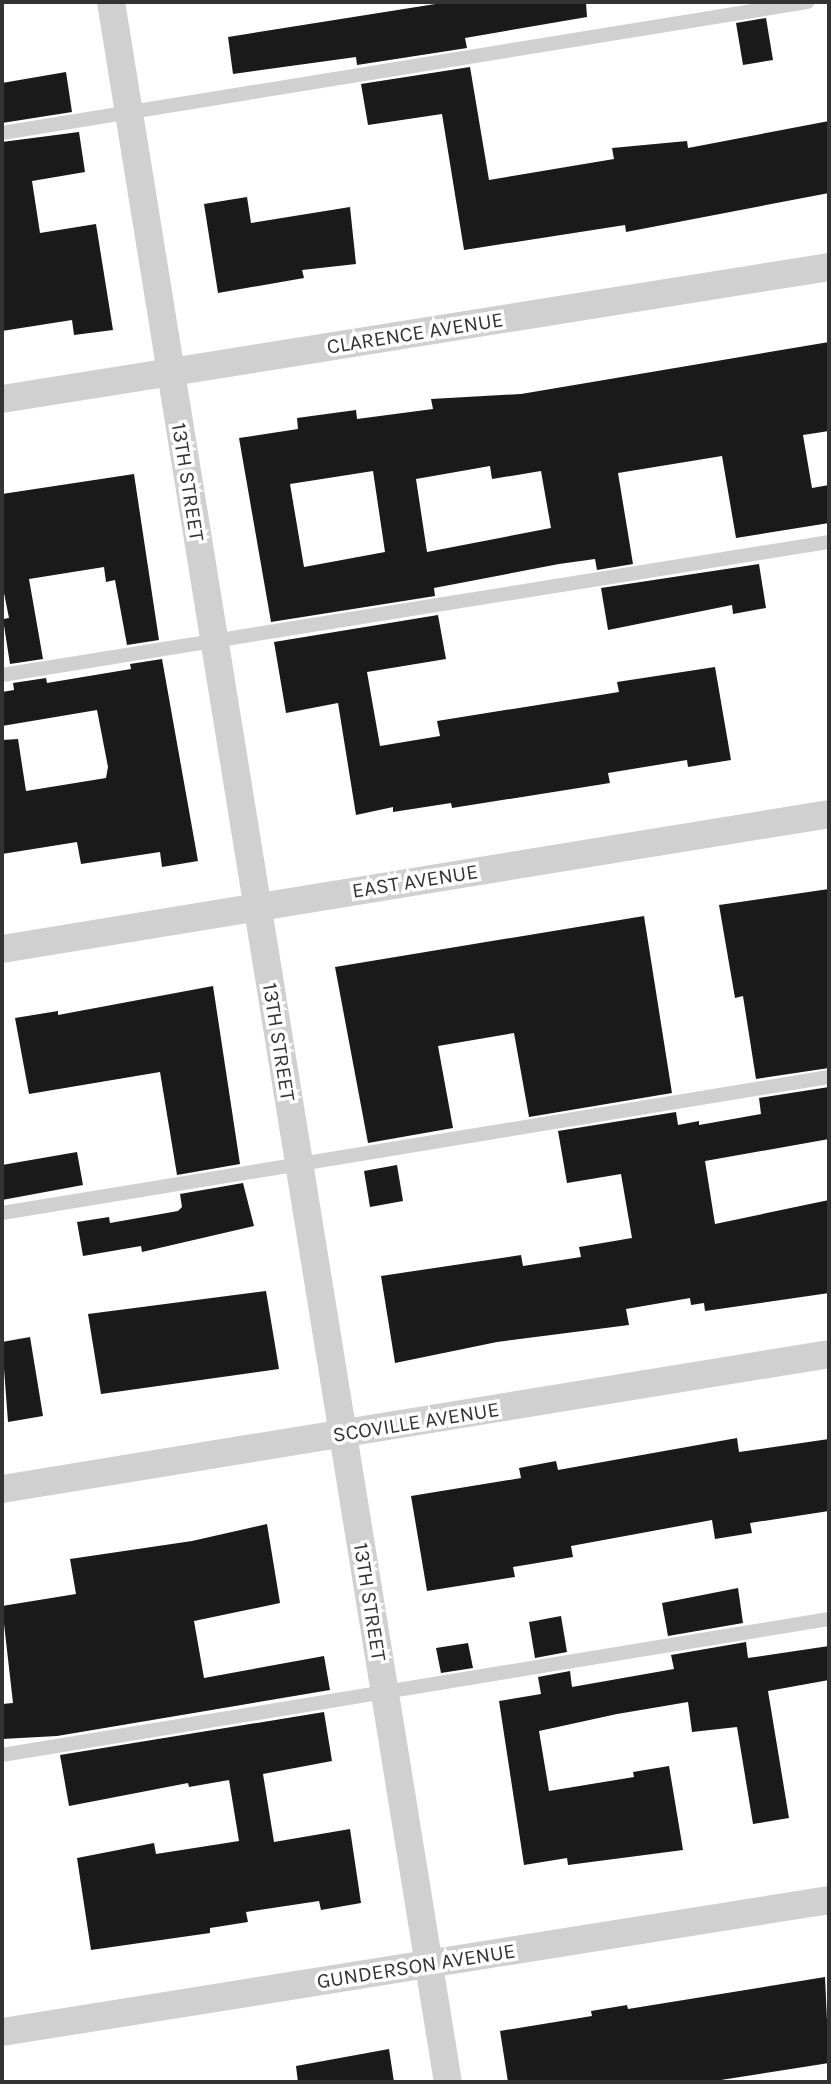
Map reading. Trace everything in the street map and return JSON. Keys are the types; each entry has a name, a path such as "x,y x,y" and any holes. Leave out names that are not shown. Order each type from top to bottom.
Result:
{"street":[{"name":"13TH STREET","path":"111,2 448,2082"},
{"name":"CLARENCE AVENUE","path":"2,400 829,267"},
{"name":"EAST AVENUE","path":"2,948 829,814"},
{"name":"SCOVILLE AVENUE","path":"2,1489 829,1354"},
{"name":"GUNDERSON AVENUE","path":"2,2032 829,1900"}],"lane":[{"path":"2,134 807,2"},
{"path":"2,675 829,542"},
{"path":"2,1213 299,1162 829,1077"},
{"path":"2,1755 829,1619"}],"building":[{"path":"448,2 586,2 587,17 465,38 467,48 357,65 356,57 233,74 228,37"},
{"path":"766,18 773,60 743,65 736,23"},
{"path":"470,67 489,180 614,159 612,148 687,141 688,148 829,121 829,193 626,232 625,225 464,250 442,114 368,125 361,84"},
{"path":"66,72 72,112 2,123 2,83"},
{"path":"79,132 85,172 32,181 40,233 96,224 113,330 74,335 72,320 2,331 2,142"},
{"path":"247,197 251,223 350,207 356,264 302,270 304,278 218,293 204,204"},
{"path":"829,342 829,431 803,435 812,488 829,485 829,523 736,538 722,456 618,473 633,564 597,570 595,559 559,564 434,588 435,596 271,622 239,438 298,429 297,418 356,410 357,419 433,409 431,399 521,394","holes":["490,466 492,479 541,471 551,528 427,552 416,479","373,471 385,552 304,567 290,484"]},
{"path":"134,474 159,640 127,645 115,580 106,582 104,567 29,579 43,659 10,664 3,619 9,618 2,583 2,494"},
{"path":"759,564 766,608 733,614 732,605 608,630 601,588"},
{"path":"438,615 446,659 367,672 380,746 440,736 437,721 619,692 617,682 715,667 731,760 688,767 687,760 608,773 610,783 452,808 451,803 393,812 393,807 356,815 338,703 286,713 274,642"},
{"path":"162,659 198,861 162,867 160,852 81,864 77,842 2,854 2,740 18,739 26,791 106,778 108,767 97,710 2,726 2,692 14,690 13,683 46,678 47,683 131,669 130,664"},
{"path":"829,889 829,1068 756,1079 743,996 735,998 719,905"},
{"path":"644,916 672,1093 529,1117 514,1033 438,1046 453,1128 368,1143 335,967"},
{"path":"213,986 240,1164 177,1175 160,1072 29,1094 15,1018 58,1011 58,1015"},
{"path":"829,1087 829,1139 705,1161 715,1224 829,1200 829,1293 705,1311 704,1303 691,1305 690,1298 626,1309 629,1325 497,1342 395,1363 381,1276 521,1255 523,1266 581,1257 579,1247 632,1238 621,1174 567,1183 558,1131 676,1112 678,1125 699,1121 699,1125 761,1114 759,1098"},
{"path":"77,1152 83,1185 2,1200 2,1165"},
{"path":"397,1165 403,1201 370,1207 364,1171"},
{"path":"243,1183 254,1226 142,1252 141,1246 83,1256 77,1222 109,1217 110,1223 178,1211 182,1207 180,1194"},
{"path":"266,1291 279,1369 101,1394 88,1314"},
{"path":"30,1337 43,1416 8,1422 2,1342"},
{"path":"737,1438 739,1452 829,1439 829,1511 750,1523 752,1533 715,1539 712,1520 571,1546 573,1557 513,1567 515,1577 427,1591 411,1496 521,1478 519,1468 556,1461 558,1470"},
{"path":"267,1524 280,1603 194,1621 204,1678 324,1656 330,1690 57,1736 2,1739 2,1704 13,1703 2,1606 76,1594 70,1559 192,1541"},
{"path":"738,1588 743,1623 668,1636 662,1603"},
{"path":"561,1616 567,1652 535,1658 529,1622"},
{"path":"746,1642 748,1658 829,1646 829,1680 768,1691 789,1818 753,1824 737,1727 692,1732 688,1702 617,1714 539,1731 549,1791 634,1777 633,1772 669,1766 683,1850 568,1865 567,1858 524,1865 499,1701 541,1694 538,1677 570,1671 572,1687 674,1669 671,1655"},
{"path":"468,1643 473,1668 441,1673 436,1648"},
{"path":"324,1712 332,1761 263,1774 274,1842 350,1829 361,1903 321,1910 319,1901 246,1912 248,1922 210,1928 210,1933 91,1950 77,1858 154,1843 156,1854 239,1841 229,1780 189,1787 188,1783 69,1806 60,1755"},
{"path":"825,1977 829,2063 708,2082 508,2082 500,2031 592,2016 591,2011 627,2005 628,2009"},
{"path":"389,2049 394,2082 298,2082 296,2066"}]}
